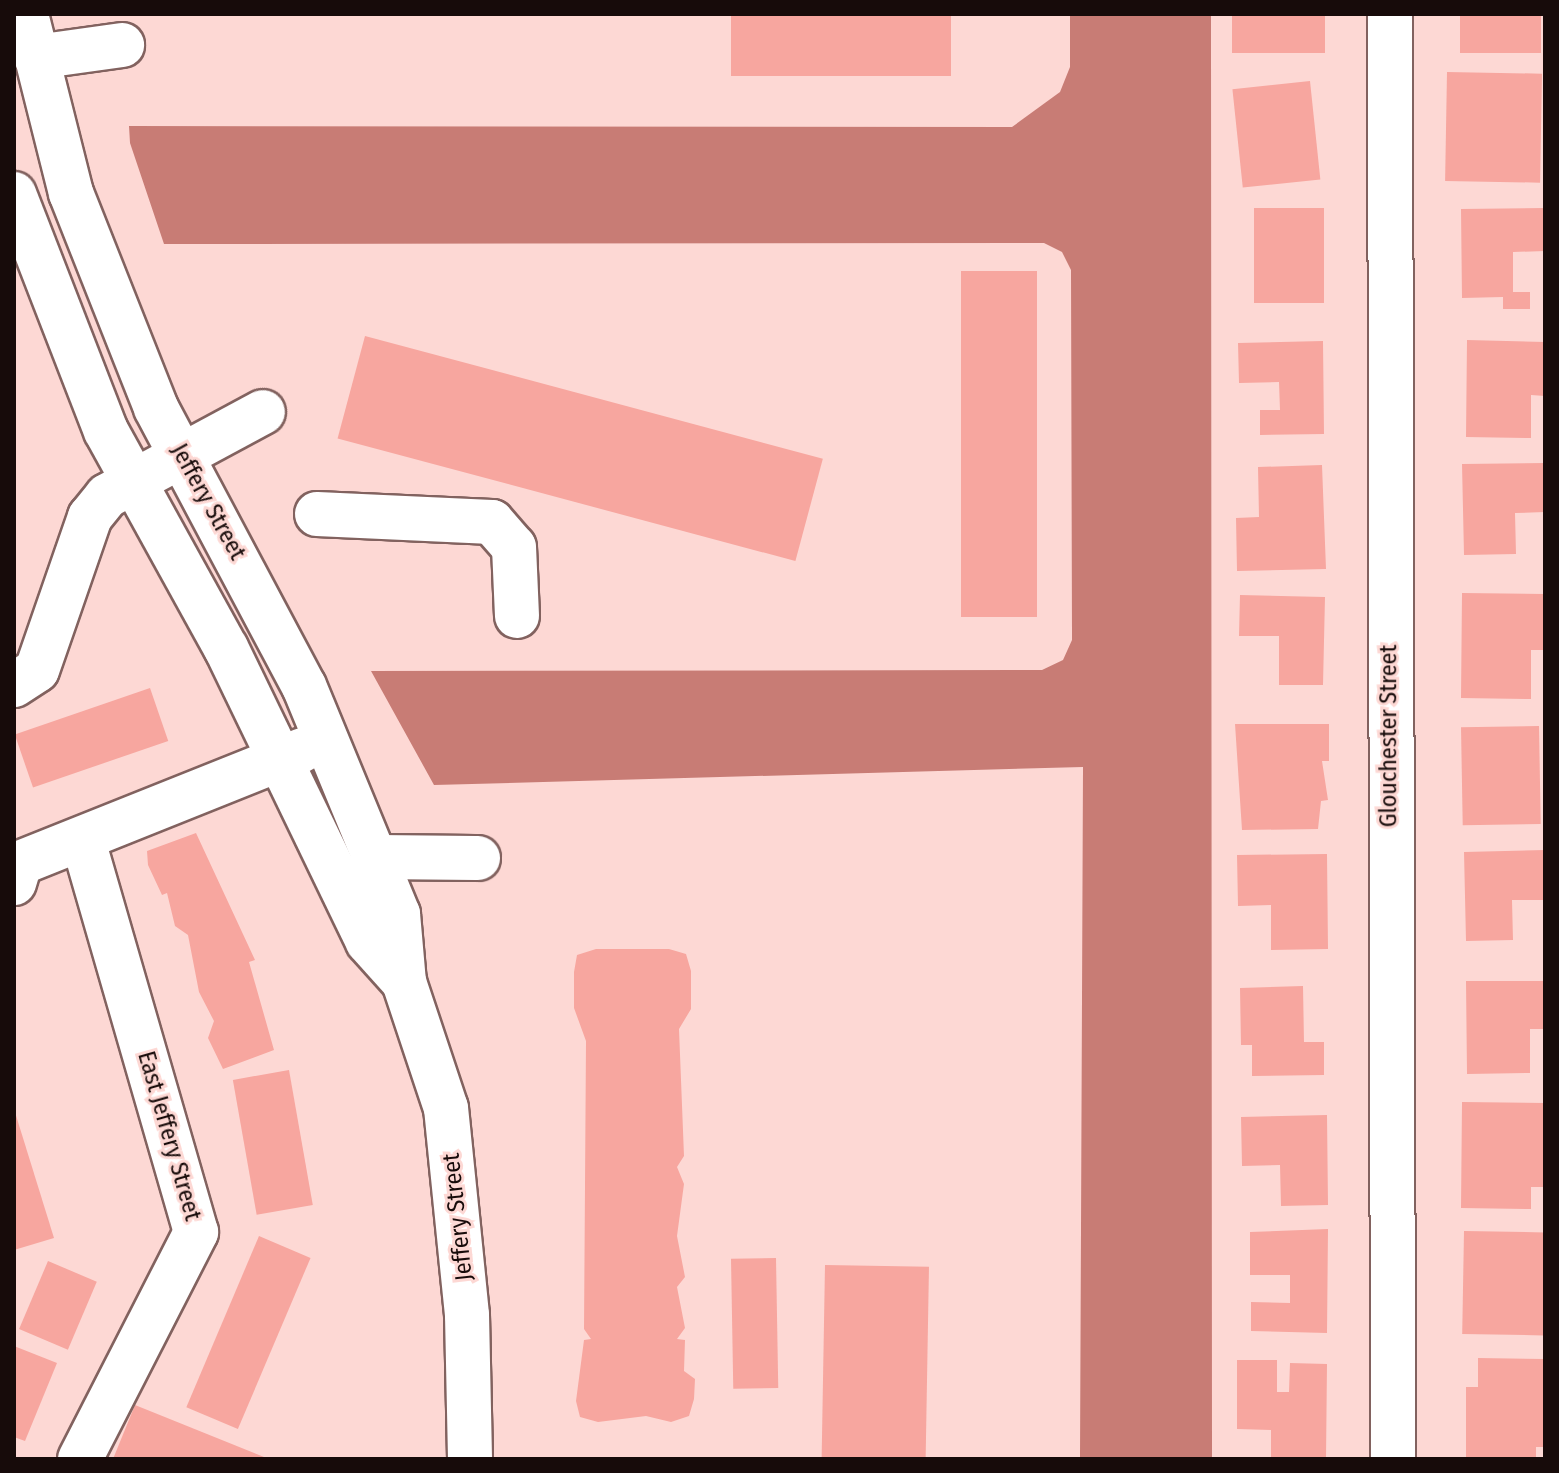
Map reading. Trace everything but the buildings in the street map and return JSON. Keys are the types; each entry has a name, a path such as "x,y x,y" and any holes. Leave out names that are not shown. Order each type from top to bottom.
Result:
{"street":[{"name":"Jeffery Street","path":"26,14 94,257 180,451 261,597 327,740 398,914 404,982 446,1108 467,1315 470,1459"},
{"name":"Glouchester Street","path":"1390,14 1393,1459"},
{"path":"36,57 122,45"},
{"name":"Jeffery Street","path":"14,194 64,336 132,479 226,648 274,761 368,942 404,982"},
{"path":"14,685 37,670 52,637 90,517 132,479 180,451 263,412"},
{"path":"317,514 492,522 514,547 517,616"},
{"path":"14,883 20,863 327,740"},
{"name":"East Jeffery Street","path":"80,1459 196,1232 83,840"},
{"path":"375,857 478,858"}],"shaded area":[{"path":"1070,14 1211,14 1212,1459 1080,1459 1083,767 434,785 371,671 1042,670 1063,660 1072,640 1071,270 1062,252 1044,243 164,244 130,143 129,126 1012,127 1060,92 1070,67"}]}
